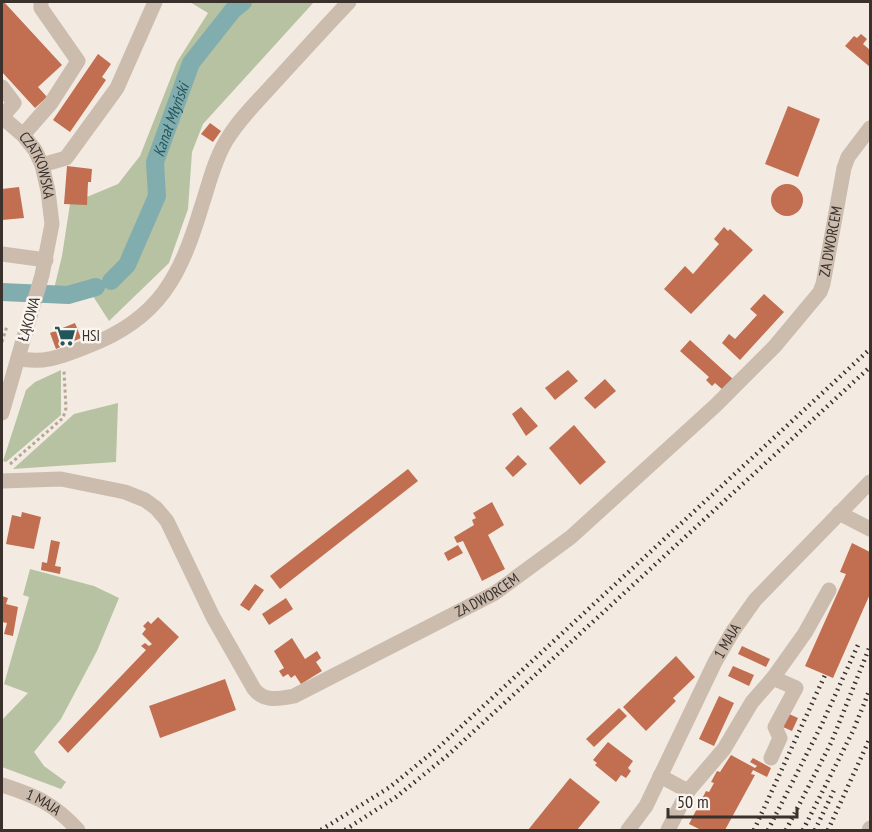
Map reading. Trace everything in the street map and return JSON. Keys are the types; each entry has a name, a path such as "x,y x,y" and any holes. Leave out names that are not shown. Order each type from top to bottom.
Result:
{"street":[{"path":"23,135 51,103 78,61 41,8 41,2"},
{"path":"42,165 66,158 117,88 155,2"},
{"path":"18,358 28,361 52,360 91,345 124,330 153,306 180,268 214,167 226,142 246,115 349,2"},
{"path":"2,87 14,103 2,117"},
{"name":"CZATKOWSKA","path":"2,117 23,135 35,150 42,165 48,191 52,224"},
{"name":"ZA DWORCEM","path":"3,475 61,479 125,492 145,500 156,508 167,521 213,617 254,689 263,698 281,699 294,696 504,588 572,537 723,399 775,346 820,291 844,168 848,157 870,128"},
{"name":"ŁĄKOWA","path":"2,413 44,268 52,224"},
{"path":"2,254 44,268"},
{"name":"1 MAJA","path":"628,831 646,806 715,662 733,631 755,600 870,482"},
{"path":"839,513 870,529"},
{"path":"668,831 688,791 724,749 752,702 773,678 805,633 829,590"},
{"path":"771,758 780,738 775,727 795,688 773,678"},
{"path":"660,776 688,791"},
{"name":"1 MAJA","path":"2,785 26,793 54,807 78,831"}],"path":[{"path":"2,342 7,326"},
{"path":"3,475 63,418 66,408 64,365"}],"green space":[{"path":"190,2 314,2 203,124 192,152 188,209 169,263 109,321 91,293 54,289 70,204 118,184 140,156 177,62 208,13"},
{"path":"61,370 61,415 6,462 3,461 26,390 35,382"},
{"path":"118,403 116,462 13,469 74,414"},
{"path":"30,569 94,586 119,598 97,651 61,719 34,752 44,766 66,782 61,789 2,767 2,720 28,693 4,684 29,597 23,595"}],"building":[{"path":"2,2 62,65 38,87 47,97 35,108 2,72"},
{"path":"861,34 867,39 863,44 870,50 870,67 845,46 854,36 857,38"},
{"path":"98,54 111,64 102,77 106,80 70,132 53,120"},
{"path":"788,106 820,119 798,177 765,164"},
{"path":"210,123 221,131 213,142 201,134"},
{"path":"67,166 92,169 91,182 88,182 87,205 64,204"},
{"path":"787,184 798,189 803,200 798,211 787,216 776,211 771,200 776,189"},
{"path":"19,187 24,218 2,220 2,189"},
{"path":"724,227 728,231 730,229 753,250 691,314 664,289 685,266 693,274 719,244 714,239"},
{"path":"764,294 784,312 740,360 722,343 729,334 735,339 757,315 750,309"},
{"name":"HSI","path":"75,323 81,338 56,349 50,333"},
{"path":"690,340 734,380 723,390 715,383 712,386 706,380 709,377 680,351"},
{"path":"568,370 578,381 555,400 545,388"},
{"path":"605,379 616,391 595,409 584,398"},
{"path":"521,407 538,426 526,436 512,414"},
{"path":"574,425 606,462 580,485 549,448"},
{"path":"518,455 527,464 513,477 505,468"},
{"path":"408,469 418,481 280,589 270,576"},
{"path":"492,502 504,525 488,535 505,569 482,581 463,541 457,543 454,537 474,525 472,520 476,518 473,513"},
{"path":"22,512 41,517 34,549 6,544 12,515 21,517"},
{"path":"51,540 60,542 55,566 61,567 60,574 41,570 42,562 47,563"},
{"path":"852,543 870,552 870,594 833,678 805,666 846,574 840,572"},
{"path":"458,545 463,553 448,561 444,553"},
{"path":"255,584 264,590 249,611 240,605"},
{"path":"2,596 8,598 6,604 18,607 13,636 4,634 7,623 2,622"},
{"path":"286,598 293,609 269,625 262,614"},
{"path":"158,617 179,637 68,753 58,742 146,650 141,646 145,643 149,646 152,644 142,634 146,629 143,626 148,621 151,624"},
{"path":"292,638 305,659 317,651 321,658 316,662 322,671 301,684 295,675 291,678 288,674 283,677 279,671 284,668 274,651"},
{"path":"742,646 770,659 766,667 738,654"},
{"path":"676,656 695,677 673,698 676,701 646,731 623,707"},
{"path":"733,666 754,675 749,686 728,676"},
{"path":"225,679 236,710 160,738 149,706"},
{"path":"719,696 734,703 714,746 699,739"},
{"path":"619,708 627,716 594,747 586,739"},
{"path":"789,714 798,718 792,731 783,727"},
{"path":"608,742 633,761 628,768 631,771 626,778 621,775 616,782 595,765 597,763 593,760"},
{"path":"731,755 755,768 757,766 750,762 753,758 771,768 767,777 753,770 751,774 755,775 725,830 701,830 689,824 706,791 709,792 714,783 711,782 717,771 720,772"},
{"path":"570,778 600,802 577,830 528,830"}],"waterway":[{"name":"Kanał Młyński","path":"111,281 127,265 157,196 155,162 191,63 233,10 243,2"},
{"name":"Kanał Młyński","path":"2,292 68,295 96,287"}],"railway":[{"path":"321,830 390,787 439,747 870,349"},
{"path":"345,830 396,797 448,755 870,367"},
{"path":"768,830 821,726 858,645"},
{"path":"786,830 831,743 870,646"},
{"path":"754,830 825,675"},
{"path":"803,830 853,731 870,689"},
{"path":"828,830 870,738"},
{"path":"815,830 835,788"}],"place":[{"name":"HSI","path":"65,336"}]}
